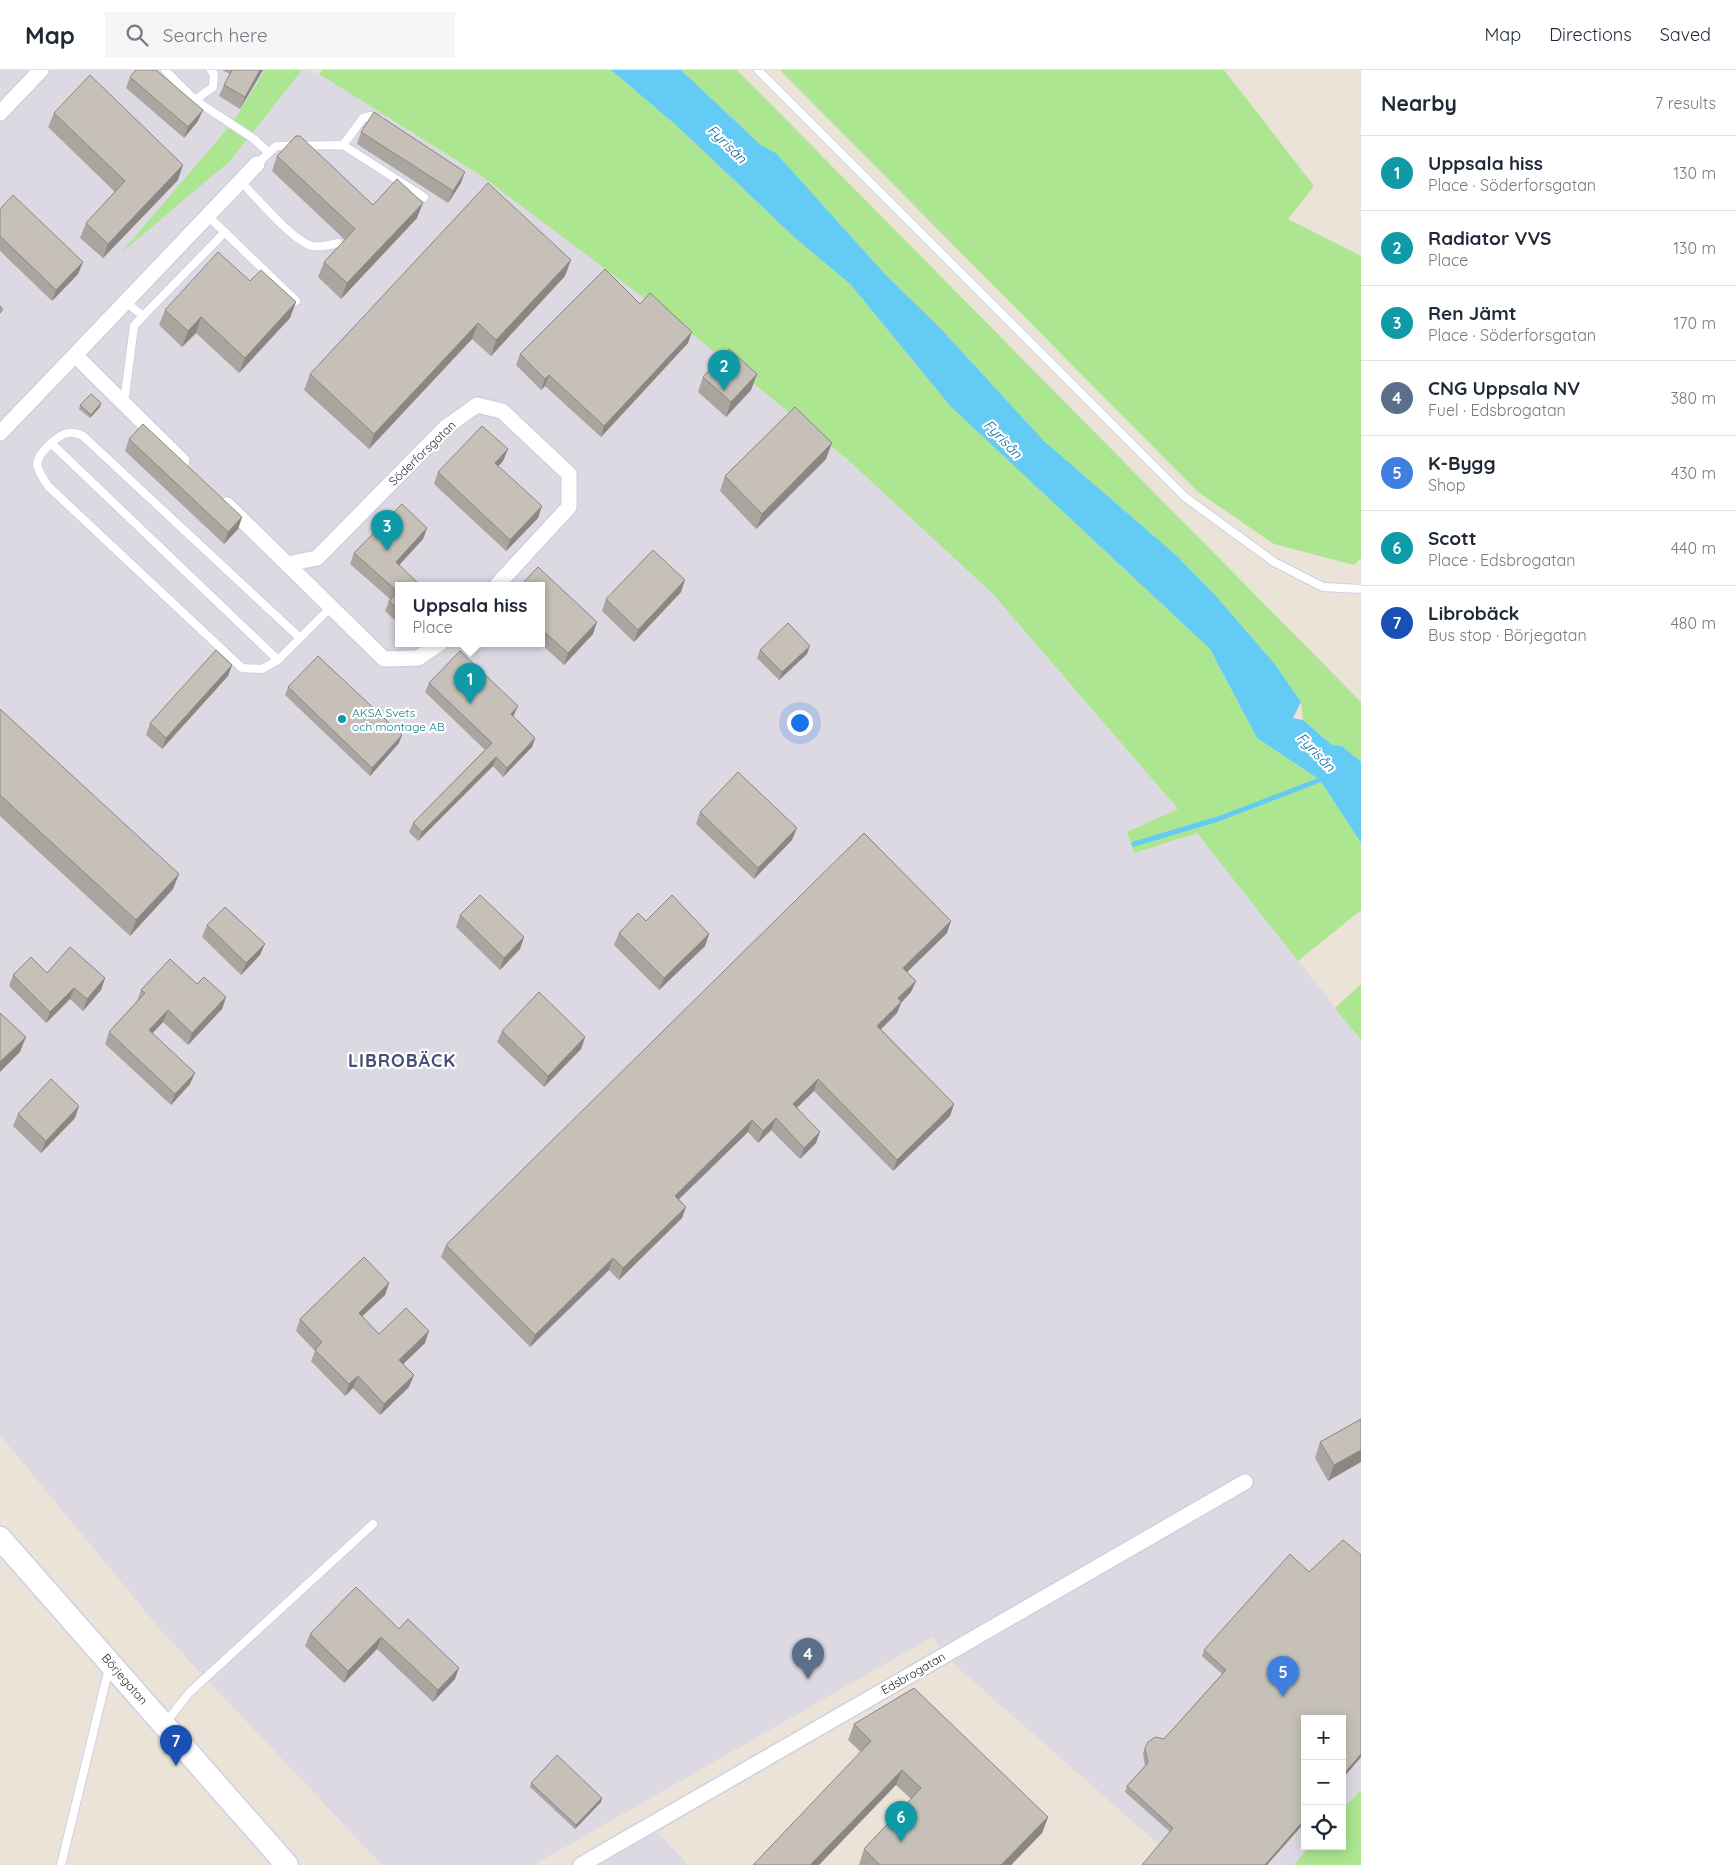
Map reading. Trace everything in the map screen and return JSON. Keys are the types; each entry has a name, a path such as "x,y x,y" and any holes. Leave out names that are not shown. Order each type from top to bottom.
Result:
{"main road":[{"name":"Börjegatan","path":"0,1538 111,1662 287,1865"},
{"name":"Börjegatan","path":"249,1821 296,1865"}],"street":[{"path":"0,113 40,70"},
{"path":"0,433 257,164"},
{"path":"75,355 195,474"},
{"name":"Söderforsgatan","path":"287,564 317,558 446,427 477,405 502,411 568,474 569,507 501,582"},
{"path":"216,494 384,659 418,658 434,647"},
{"name":"Edsbrogatan","path":"581,1865 1245,1482"}],"lane":[{"path":"165,70 195,100 254,139 269,153"},
{"path":"195,100 213,88 214,74 211,70"},
{"path":"758,70 1185,498 1274,562 1324,587 1361,589"},
{"path":"343,145 363,118 371,116 385,123"},
{"path":"257,164 276,146 343,145 424,197"},
{"path":"241,182 284,226 308,245 324,247 338,243"},
{"path":"208,216 296,301"},
{"path":"124,404 134,326 225,232"},
{"path":"126,302 143,316"},
{"path":"300,638 83,436 72,431 62,434 40,455 37,464 48,486 242,668 262,668 278,660 300,638 331,607"},
{"path":"51,444 278,660"},
{"path":"165,1724 190,1692 373,1524"},
{"path":"61,1865 111,1662"}],"shaded area":[{"name":"LIBROBÄCK","path":"0,70 307,70 319,74 480,175 696,337 848,460 992,593 1188,821 1361,1040 1361,1790 1346,1806 1346,1715 1301,1715 1301,1850 1307,1850 1294,1865 1182,1865 956,1666 932,1637 534,1865 382,1865 164,1634 0,1435"},
{"path":"657,1832 688,1865 594,1865"}],"green space":[{"path":"265,70 302,70 230,161 121,253 233,122"},
{"path":"322,70 611,70 677,126 794,237 851,285 951,407 1210,649 1257,738 1320,780 1361,843 1361,910 1298,961 1197,833 1134,853 1127,832 1178,809 992,593 848,460 696,337 480,175 319,74"},
{"path":"681,70 737,70 1361,702 1361,762 1342,746 1332,745 1303,720 1301,702 1274,663 1216,596 1176,555 1044,441 942,330 884,273 776,153 761,145"},
{"path":"780,70 1224,70 1314,186 1288,219 1361,256 1361,558 1354,565 1274,544 1198,492"},
{"path":"1361,984 1361,1040 1335,1008"},
{"path":"1361,1790 1361,1865 1294,1865 1307,1850 1346,1850 1346,1806"}],"water":[{"name":"Fyrisån","path":"611,70 681,70 761,145 776,153 884,273 942,330 1044,441 1176,555 1216,596 1274,663 1301,702 1293,718 1303,720 1332,745 1342,746 1361,762 1361,843 1320,780 1257,738 1210,649 951,407 851,285 794,237 677,126"}],"building":[{"path":"136,70 156,70 203,110 188,127 130,77"},
{"path":"232,70 260,70 245,97 224,85"},
{"path":"90,75 183,165 108,244 86,223 125,181 54,113"},
{"path":"374,112 465,172 453,191 361,132"},
{"path":"296,136 300,136 373,205 397,179 423,203 347,283 324,262 355,229 277,156"},
{"path":"488,183 571,260 496,340 478,323 374,434 310,374"},
{"path":"13,195 83,262 56,290 0,236 0,209"},
{"path":"218,252 250,281 261,270 296,302 245,358 201,317 188,331 165,310"},
{"path":"605,269 640,304 650,293 692,332 604,426 549,375 545,379 520,354"},
{"path":"729,349 757,374 731,402 703,377"},
{"path":"91,394 101,403 91,415 80,405"},
{"path":"795,407 832,443 762,514 725,476"},
{"path":"143,424 242,517 228,532 129,439"},
{"path":"482,426 508,449 495,463 542,506 510,540 438,472"},
{"path":"402,504 427,528 396,562 417,582 395,582 395,589 354,553"},
{"path":"653,550 685,580 638,630 606,599"},
{"path":"538,567 597,622 568,653 545,633 545,582 524,582"},
{"path":"395,595 395,606 389,601"},
{"path":"788,623 810,646 782,672 760,650"},
{"path":"216,650 232,665 166,738 150,723"},
{"path":"460,651 518,706 511,714 535,738 507,768 496,757 422,832 413,823 492,743 429,683"},
{"name":"AKSA Svets och montage AB","path":"318,656 402,735 372,768 288,687"},
{"path":"0,709 179,874 136,920 0,795"},
{"path":"738,772 797,828 758,868 700,812"},
{"path":"864,833 951,921 903,968 916,981 898,998 901,1002 877,1026 954,1104 897,1160 818,1079 793,1104 820,1132 804,1148 776,1118 763,1131 752,1120 675,1196 686,1207 623,1268 613,1258 535,1335 446,1245"},
{"path":"480,895 524,937 504,958 460,915"},
{"path":"672,895 709,934 664,978 619,933 638,913 646,921"},
{"path":"225,907 265,944 246,963 207,925"},
{"path":"70,947 105,978 87,999 74,988 50,1012 13,975 31,957 47,973"},
{"path":"170,959 197,984 204,977 226,997 192,1033 168,1010 149,1030 195,1073 175,1094 109,1032 145,993 141,990"},
{"path":"539,992 585,1037 548,1076 502,1031"},
{"path":"0,1013 26,1037 0,1062"},
{"path":"51,1079 79,1106 46,1141 18,1114"},
{"path":"364,1257 389,1283 359,1313 379,1334 406,1308 429,1331 399,1360 414,1375 384,1404 358,1376 349,1384 315,1350 322,1342 300,1319"},
{"path":"1361,1419 1361,1450 1334,1465 1320,1442"},
{"path":"1343,1540 1361,1555 1361,1754 1346,1771 1346,1715 1301,1715 1301,1824 1265,1865 1142,1865 1173,1828 1127,1786 1148,1763 1145,1748 1148,1742 1155,1737 1164,1739 1226,1670 1204,1650 1290,1554 1309,1572"},
{"path":"356,1587 399,1629 408,1619 459,1668 438,1690 381,1637 348,1671 310,1634"},
{"path":"914,1688 1048,1817 1001,1865 880,1865 864,1849 921,1788 902,1770 810,1865 753,1865 871,1741 854,1724"},
{"path":"557,1755 602,1798 576,1825 531,1783"}],"waterway":[{"name":"Fyrisån","path":"1134,844 1218,819 1325,778"}],"place":[{"name":"Radiator VVS","path":"724,391"},
{"name":"Ren Jämt","path":"387,551"},
{"name":"Uppsala hiss","path":"470,704"},
{"name":"AKSA Svets och montage AB","path":"342,719"},
{"name":"CNG Uppsala NV","path":"808,1679"},
{"name":"K-Bygg","path":"1283,1697"},
{"name":"Librobäck","path":"176,1766"},
{"name":"Scott","path":"901,1842"}],"district":[{"name":"LIBROBÄCK","path":"402,1060"}]}
